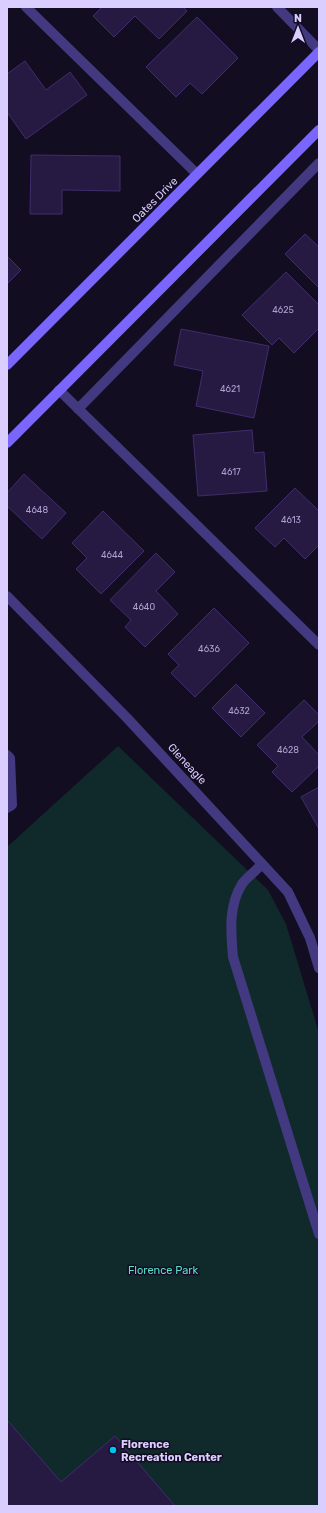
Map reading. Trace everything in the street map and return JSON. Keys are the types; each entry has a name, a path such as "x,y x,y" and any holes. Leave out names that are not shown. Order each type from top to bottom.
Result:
{"main road":[{"name":"Oates Drive","path":"7,365 319,51"},
{"path":"7,443 319,130"}],"street":[{"path":"26,7 197,174"},
{"path":"277,7 319,51"},
{"path":"78,408 319,163"},
{"path":"59,390 319,645"},
{"name":"Gleneagle","path":"7,596 128,719 288,892 310,938 319,968"},
{"path":"7,755 10,758 12,805 7,808"},
{"path":"262,864 243,884 233,905 230,926 232,957 319,1234"}],"green space":[{"name":"Florence Park","path":"118,746 268,890 286,924 319,1033 319,1506 7,1506 7,847"}],"building":[{"path":"102,7 183,7 187,11 159,39 135,16 114,37 93,16"},
{"path":"197,17 238,58 202,94 190,83 176,97 146,67"},
{"path":"25,61 46,90 70,72 87,95 26,139 7,112 7,74"},
{"path":"31,155 120,156 120,191 62,190 62,214 30,214"},
{"path":"305,234 319,247 319,288 285,254"},
{"path":"7,256 21,270 7,284"},
{"path":"286,272 319,305 319,328 294,353 279,338 272,345 242,315"},
{"path":"181,329 269,346 254,418 196,406 203,371 174,365"},
{"path":"252,430 254,453 264,452 267,491 198,496 193,435"},
{"path":"24,474 66,513 42,539 7,506 7,493"},
{"path":"295,488 319,511 319,545 305,559 284,538 275,547 255,528"},
{"path":"103,511 144,551 101,594 76,569 87,558 72,543"},
{"path":"156,553 175,572 156,591 178,614 145,647 125,627 131,620 110,600"},
{"path":"214,608 249,643 195,697 171,673 179,665 168,654"},
{"path":"236,684 265,713 241,737 212,708"},
{"path":"304,700 319,715 319,721 302,737 319,755 319,766 292,792 272,772 278,766 257,745"},
{"path":"319,787 319,829 301,797"},
{"name":"Florence Recreation Center","path":"8,1421 61,1482 115,1436 175,1506 7,1506"}],"place":[{"name":"Florence Recreation Center","path":"113,1450"}]}
